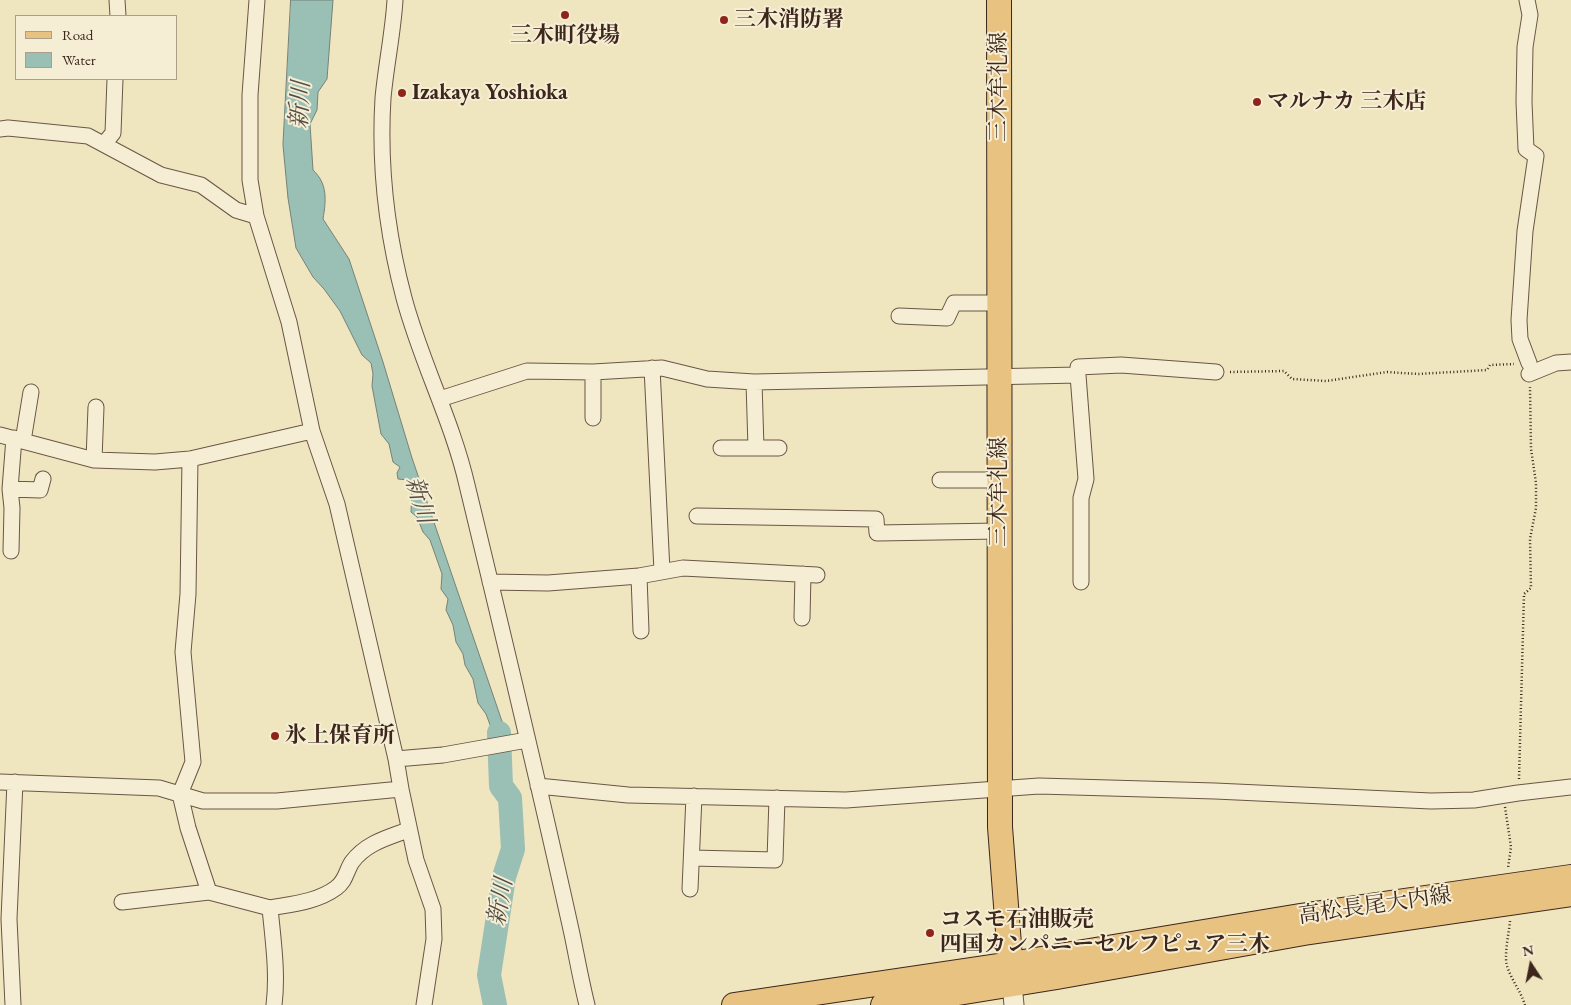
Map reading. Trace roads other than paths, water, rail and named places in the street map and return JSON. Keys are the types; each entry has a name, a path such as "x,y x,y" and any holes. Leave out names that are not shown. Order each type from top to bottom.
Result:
{"main road":[{"name":"三木牟礼線","path":"999,0 1000,827 1013,984"},
{"name":"高松長尾大内線","path":"734,1005 1013,984 1300,916 1571,877"},
{"name":"高松長尾大内線","path":"883,1005 1013,984 1304,932 1571,894"}],"street":[{"path":"117,0 118,15"},
{"path":"257,0 250,95 250,180 256,216 289,322 312,431 336,504 396,759 408,830 433,909 434,939 424,1005"},
{"path":"395,0 383,104 382,152 385,192 395,258 413,331 457,446 538,786 586,1005"},
{"path":"1527,0 1530,15 1525,65 1526,148 1536,156 1526,232 1519,320 1520,339 1529,369 1571,362"},
{"path":"104,144 113,133 115,80"},
{"path":"0,129 8,128 88,136 161,175 201,185 236,210 256,216"},
{"path":"899,316 947,318 954,303 999,303"},
{"path":"1081,582 1081,498 1086,479 1078,366 1121,365 1216,372"},
{"path":"652,368 662,571"},
{"path":"440,399 527,371 593,372 662,368 707,379 754,382 1078,375"},
{"path":"592,418 593,372"},
{"path":"754,382 756,448"},
{"path":"11,551 12,508 10,489 12,438 31,392"},
{"path":"94,460 96,407"},
{"path":"12,438 94,460 155,462 190,458 312,431"},
{"path":"721,448 779,448"},
{"path":"190,458 188,594 183,652 193,762 180,794 188,828 209,892"},
{"path":"10,489 40,490 43,479"},
{"path":"940,480 999,480"},
{"path":"697,516 876,519 876,532 999,531"},
{"path":"490,582 548,583 640,576 683,568 810,575 802,618"},
{"path":"640,576 641,631"},
{"path":"396,759 444,755 527,740"},
{"path":"13,1005 9,919 7,782 159,788 203,801 277,801 401,789"},
{"path":"538,786 628,795 846,800 1039,786 1215,791 1431,801 1474,800 1571,787"},
{"path":"690,889 694,796"},
{"path":"692,858 775,860 777,798"},
{"path":"122,902 209,892 270,908 312,900 335,889 344,882 350,864 363,848 408,830"},
{"path":"270,908 276,989 274,1005"}],"water":[{"path":"291,0 333,0 327,79 318,92 317,110 310,124 313,170 318,175 325,193 323,219 349,259 412,458 506,733 509,765 500,765 492,730 486,714 478,703 473,679 456,642 453,625 446,610 448,599 441,589 442,574 430,540 423,532 417,517 411,512 412,488 409,480 398,479 397,473 400,467 393,462 389,444 381,434 372,386 373,374 371,363 362,355 340,311 313,277 296,248 288,198 283,145"}],"waterway":[{"name":"新川","path":"495,1005 489,975 504,877 513,849 510,798 501,786 499,733"}],"place":[{"name":"三木町役場","path":"565,15"},
{"name":"三木消防署","path":"724,20"},
{"name":"Izakaya Yoshioka","path":"402,93"},
{"name":"マルナカ 三木店","path":"1257,102"},
{"name":"氷上保育所","path":"275,736"},
{"name":"コスモ石油販売 四国カンパニーセルフピュア三木","path":"930,933"}]}
